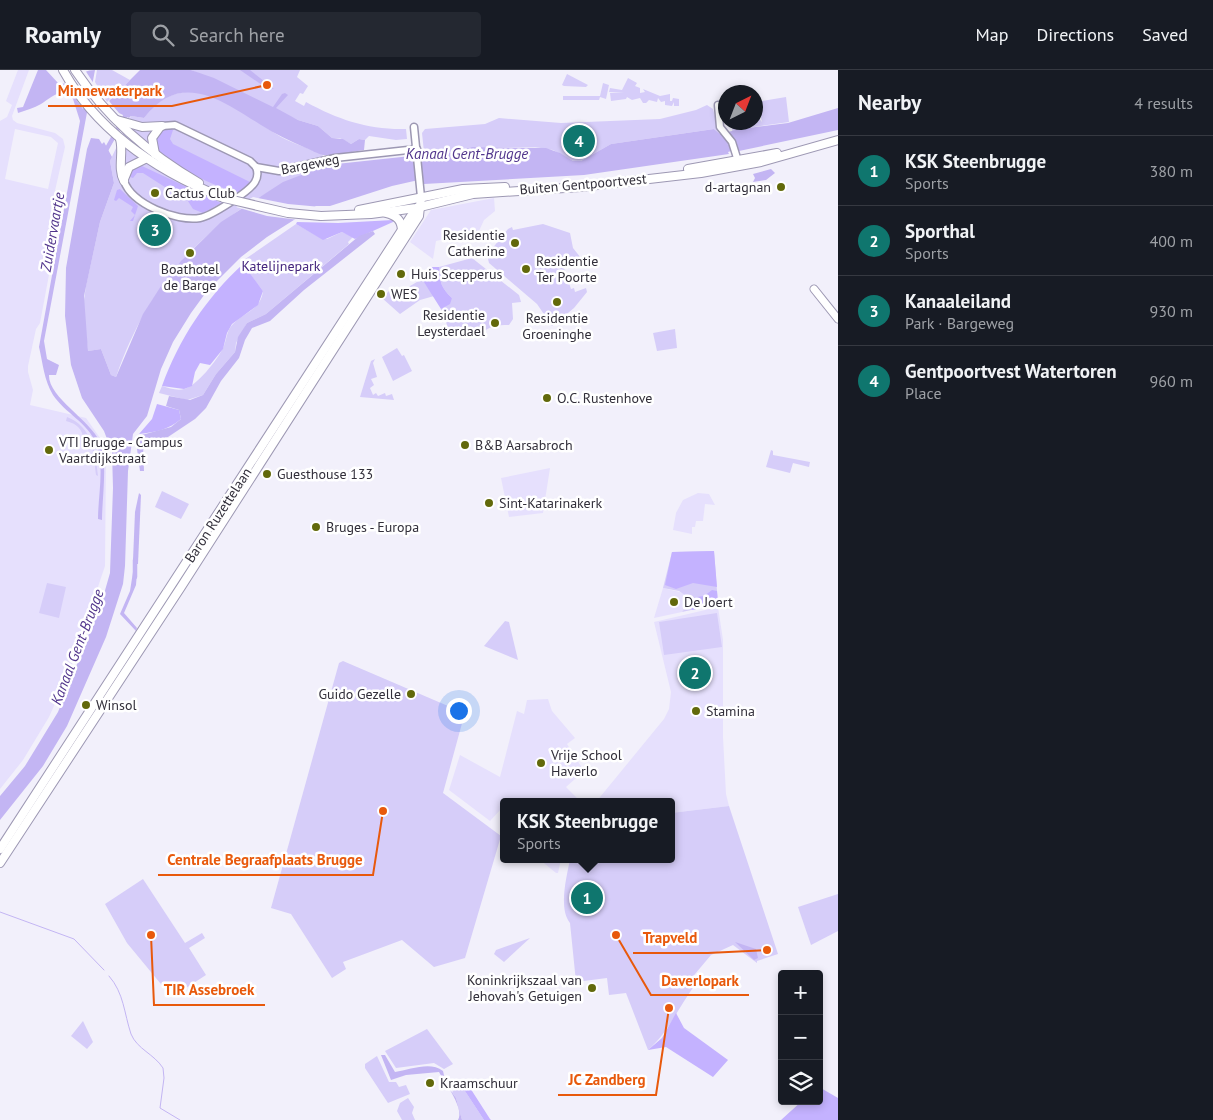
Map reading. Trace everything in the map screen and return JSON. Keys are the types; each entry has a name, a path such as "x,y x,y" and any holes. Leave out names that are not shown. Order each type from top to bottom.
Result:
{"main road":[{"path":"75,70 92,94 114,119 125,126 155,154 226,197"},
{"path":"65,73 86,104 110,130 146,159 174,175 226,197 321,214"},
{"path":"125,126 162,126"},
{"path":"155,154 152,138 154,132 162,126"},
{"path":"120,139 123,148 121,167 124,181"},
{"path":"738,162 797,151 838,140"},
{"path":"124,181 126,170 129,167 146,159"},
{"name":"Buiten Gentpoortvest","path":"321,214 376,208 422,197 482,187 579,183 738,162"},
{"name":"Buiten Gentpoortvest","path":"321,214 384,213 421,207 473,194 580,187 738,162"},
{"name":"Baron Ruzettelaan","path":"0,849 26,808 65,763 282,416 420,216 422,197"},
{"name":"Baron Ruzettelaan","path":"0,863 110,679 131,655 179,588 304,396 308,380 325,349 411,216 421,207"},
{"path":"384,213 398,218 402,224 402,232"},
{"path":"814,289 838,319"},
{"path":"282,416 286,424"}],"street":[{"path":"124,181 132,193 160,211 176,216 200,218 221,207 254,184 257,176 256,167 250,161 175,125 162,126"},
{"name":"Baron Ruzettelaan","path":"414,130 412,136 418,157 422,197"},
{"path":"723,130 732,142 738,162"},
{"name":"Bargeweg","path":"256,167 279,171 335,158 415,149"}],"shaded area":[{"path":"18,70 29,70 12,116 13,120 17,123 55,133 63,139 65,147 51,208 59,210 48,263 51,264 40,323 36,329 28,366 33,390 30,405 86,418 100,438 106,457 105,566 70,670 49,717 23,760 0,789 0,121 7,117 12,105 6,101","holes":["15,129 51,137 58,143 48,189 5,179"]},
{"path":"170,127 173,130 170,139 173,144 254,184 241,194 218,186 184,170 155,147 153,136 157,131"},
{"path":"142,166 221,203 203,213 193,209 186,198 182,198 143,173 137,173 133,178 127,176 133,170"},
{"path":"120,189 138,206 135,215 131,211 133,207 119,198 116,201 114,200 117,190"},
{"path":"494,198 495,211 484,220 479,231 436,241 433,259 410,242 431,210"},
{"path":"393,220 393,222 355,239 342,232 323,240 296,224 297,222 338,223"},
{"path":"243,264 263,291 258,305 232,324 227,333 223,349 210,365 200,363 195,372 192,386 184,389 162,386 185,336 195,320 217,291"},
{"path":"431,267 439,267 442,284 452,298 450,304 441,309 422,279 429,275"},
{"path":"157,404 179,410 181,419 162,430 139,434 152,419"},
{"path":"550,468 543,513 509,517 501,478"},
{"path":"698,493 709,494 715,505 705,504 703,521 696,521 695,527 692,527 692,534 673,530 676,513 683,500"},
{"path":"714,551 717,587 693,583 676,589 665,585 672,552"},
{"name":"De Joert","path":"663,588 684,593 688,597 688,605 682,612 654,618"},
{"path":"712,590 717,591 718,604 692,610 690,606 697,597 704,596"},
{"name":"Stamina","path":"718,607 723,640 723,737 726,794 729,806 675,813 675,798 599,798 664,719 669,709 671,692 654,622"},
{"name":"Vrije School Haverlo","path":"548,699 552,711 575,738 567,744 584,771 566,787 577,798 500,798 500,810 490,821 449,790 460,755 500,777 517,711 524,714 527,700"},
{"path":"544,863 560,863 558,873"},
{"path":"676,1013 684,1028 728,1060 713,1077 666,1047 648,1050 662,1038"},
{"path":"465,1080 491,1120 484,1120 461,1085"},
{"path":"823,1089 838,1098 838,1120 781,1120 798,1105 823,1105"}],"green space":[{"path":"97,70 112,70 130,80 107,102 95,82"},
{"path":"191,70 300,70 297,77 308,86 295,101 304,106 306,102 354,123 379,128 406,129 407,139 396,140 369,136 365,140 359,139 351,144 340,138 332,138 318,126 298,120"},
{"path":"567,74 588,85 586,87 562,85"},
{"path":"628,78 637,83 635,86 640,88 640,93 645,92 643,89 660,96 670,94 670,101 673,98 679,99 679,106 674,106 674,102 672,106 665,105 665,101 661,102 658,98 657,102 649,100 646,103 643,103 640,98 632,100 627,97 626,99 611,101 610,93 624,93 609,92 610,88 622,90"},
{"path":"603,83 609,85 606,99 600,97 599,100 563,100 563,96 600,96"},
{"path":"193,91 228,103 281,137 323,155 316,169 248,204 218,226 192,250 169,277 148,307 131,340 116,377 111,375 101,349 88,351 83,307 100,222 114,183 110,161 131,116 144,118 154,106 165,98"},
{"path":"786,97 789,122 763,126 763,101"},
{"path":"707,105 713,109 720,134 714,129 611,144 581,161 573,161 553,150 535,147 472,147 442,155 421,156 421,153 424,152 422,133 425,129 485,124 499,118 561,123 660,119 696,110"},
{"name":"Katelijnepark","path":"296,224 319,237 327,239 342,232 353,237 348,242 349,244 266,314 247,323 236,343 235,352 216,374 203,395 187,400 159,393 162,386 179,390 189,387 212,365 223,348 231,327 237,320 256,307 262,297 263,291 241,262"},
{"path":"543,224 570,233 573,248 581,258 579,262 563,265 571,289 574,288 575,292 586,288 587,292 574,308 552,326 537,304 489,263 487,255 508,229 512,227 513,230"},
{"path":"472,258 519,295 521,302 512,303 513,319 509,325 494,326 471,337 466,338 457,335 452,338 441,309 452,298 442,284 439,267"},
{"path":"422,279 434,296 420,300 400,314 382,298 393,287 400,292"},
{"path":"675,329 677,348 657,351 653,333"},
{"path":"397,348 402,356 404,355 412,371 393,381 382,357"},
{"path":"375,359 373,363 377,377 371,379 374,385 370,388 373,395 376,393 378,396 385,393 386,396 392,394 394,400 360,397 371,361"},
{"path":"67,417 75,421 87,434 91,442 94,450 98,476 96,475 92,445 82,446 82,433 75,424 66,421"},
{"path":"771,450 773,455 810,462 809,467 793,463 790,473 766,467"},
{"path":"162,491 189,504 181,519 155,507"},
{"path":"714,551 718,604 682,612 688,605 688,597 679,591 663,588 672,552"},
{"path":"47,583 66,587 59,618 39,613"},
{"path":"717,613 722,647 664,655 659,622"},
{"path":"505,621 509,622 518,660 484,646"},
{"path":"343,661 462,712 464,716 443,793 500,835 465,958 434,967 402,940 343,962 346,969 332,978 291,914 271,908 339,663"},
{"path":"729,806 778,954 757,961 757,963 733,945 711,955 690,980 695,985 668,1027 648,1050 626,993 609,995 607,978 576,982 570,923 566,917 564,901 566,883 569,863 675,863 675,813"},
{"path":"143,879 185,943 202,933 205,938 189,948 206,975 175,995 172,993 170,995 127,943 105,904"},
{"path":"838,894 838,931 811,945 798,907"},
{"path":"530,938 504,962 494,954 496,950"},
{"path":"83,1021 93,1042 87,1049 71,1036"},
{"path":"427,1029 453,1064 444,1069 434,1063 396,1068 385,1051"},
{"path":"377,1056 389,1082 396,1082 399,1087 406,1085 410,1094 388,1103 365,1068 365,1064"},
{"path":"461,1085 484,1120 462,1120 456,1098 452,1092"},
{"path":"408,1098 414,1107 412,1113 415,1120 402,1120 397,1111 400,1103"}],"water":[{"path":"38,70 46,70 59,84 68,82 85,72 95,70 44,341 47,359 59,365 56,375 49,375 50,383 55,392 88,425 100,442 104,460 102,520 98,519 101,471 96,443 82,423 53,395 46,378 39,347 80,121 73,99 65,93 57,94 38,105 18,113 17,108 23,107"},
{"path":"140,70 191,70 214,78 273,107 282,94 285,93 288,95 276,108 298,120 318,126 332,138 343,139 351,144 359,139 365,140 364,150 332,155 321,154 294,143 216,99 201,94 172,95 158,103 144,118 131,116 129,118 119,113 109,101"},
{"path":"240,70 250,70 274,89 265,87"},
{"name":"Kanaal Gent-Brugge","path":"838,108 838,130 739,151 738,149 728,152 729,154 584,175 424,184 423,179 392,186 330,206 316,206 267,237 241,257 207,291 173,342 161,369 147,416 133,434 128,471 123,584 106,637 67,726 43,766 0,820 0,796 25,766 58,712 102,601 110,573 113,488 112,452 104,431 82,398 71,365 65,316 66,268 87,149 91,138 99,139 102,144 104,142 112,157 110,161 114,183 100,222 84,296 88,351 101,349 111,375 116,377 143,314 161,286 181,261 221,222 283,182 327,165 411,156 442,155 472,147 546,148 560,153 573,161 581,161 611,144 714,129 720,134 736,130 763,130 763,126 788,123"},
{"path":"771,169 775,173 766,180 753,182 755,178 753,174"},
{"path":"373,231 375,234 304,290 270,321 252,328 245,340 239,358 221,381 206,408 195,419 168,437 143,444 144,471 140,471 137,449 138,436 171,427 181,419 179,410 166,406 169,396 190,400 203,395 216,374 235,352 238,337 247,323 266,314 359,236"},
{"path":"139,493 141,495 138,564 133,564 135,512"},
{"path":"133,572 137,572 136,585 124,613 137,628 136,631 120,614 130,591"},
{"path":"735,942 756,949 758,958 754,960"},
{"path":"381,1055 385,1055 395,1072 426,1066 438,1068 443,1071 446,1083 439,1072 406,1075 391,1080"},
{"path":"448,1087 456,1098 459,1109 457,1103"},
{"path":"459,1109 462,1120 458,1120 459,1115"}],"pier":[{"path":"81,70 85,70 94,84 92,93 83,109 63,81"},
{"path":"253,197 288,204 321,207 321,209 317,209 299,220 267,216 236,207"}],"waterway":[{"path":"105,152 128,111"},
{"path":"135,560 135,577"},
{"path":"0,912 74,939 104,970"},
{"path":"109,976 121,996 131,1034 137,1044 163,1068 164,1078 160,1108 180,1120"}],"place":[{"name":"Minnewaterpark","path":"267,85"},
{"name":"Gentpoortvest Watertoren","path":"579,141"},
{"name":"d-artagnan","path":"781,187"},
{"name":"Cactus Club","path":"155,193"},
{"name":"Kanaaleiland","path":"155,230"},
{"name":"Residentie Catherine","path":"515,243"},
{"name":"Boathotel de Barge","path":"190,253"},
{"name":"Residentie Ter Poorte","path":"526,269"},
{"name":"Huis Scepperus","path":"401,274"},
{"name":"WES","path":"381,294"},
{"name":"Residentie Groeninghe","path":"557,302"},
{"name":"Residentie Leysterdael","path":"495,323"},
{"name":"O.C. Rustenhove","path":"547,398"},
{"name":"B&B Aarsabroch","path":"465,445"},
{"name":"VTI Brugge - Campus Vaartdijkstraat","path":"49,450"},
{"name":"Guesthouse 133","path":"267,474"},
{"name":"Sint-Katarinakerk","path":"489,503"},
{"name":"Bruges - Europa","path":"316,527"},
{"name":"De Joert","path":"674,602"},
{"name":"Sporthal","path":"695,673"},
{"name":"Guido Gezelle","path":"411,694"},
{"name":"Winsol","path":"86,705"},
{"name":"Stamina","path":"696,711"},
{"name":"Vrije School Haverlo","path":"541,763"},
{"name":"Centrale Begraafplaats Brugge","path":"383,811"},
{"name":"KSK Steenbrugge","path":"587,898"},
{"name":"TIR Assebroek","path":"151,935"},
{"name":"Daverlopark","path":"616,935"},
{"name":"Trapveld","path":"767,950"},
{"name":"Koninkrijkszaal van Jehovah's Getuigen","path":"592,988"},
{"name":"JC Zandberg","path":"669,1008"},
{"name":"Kraamschuur","path":"430,1083"}],"water label":[{"name":"Zuidervaartje","path":"52,232"}]}
